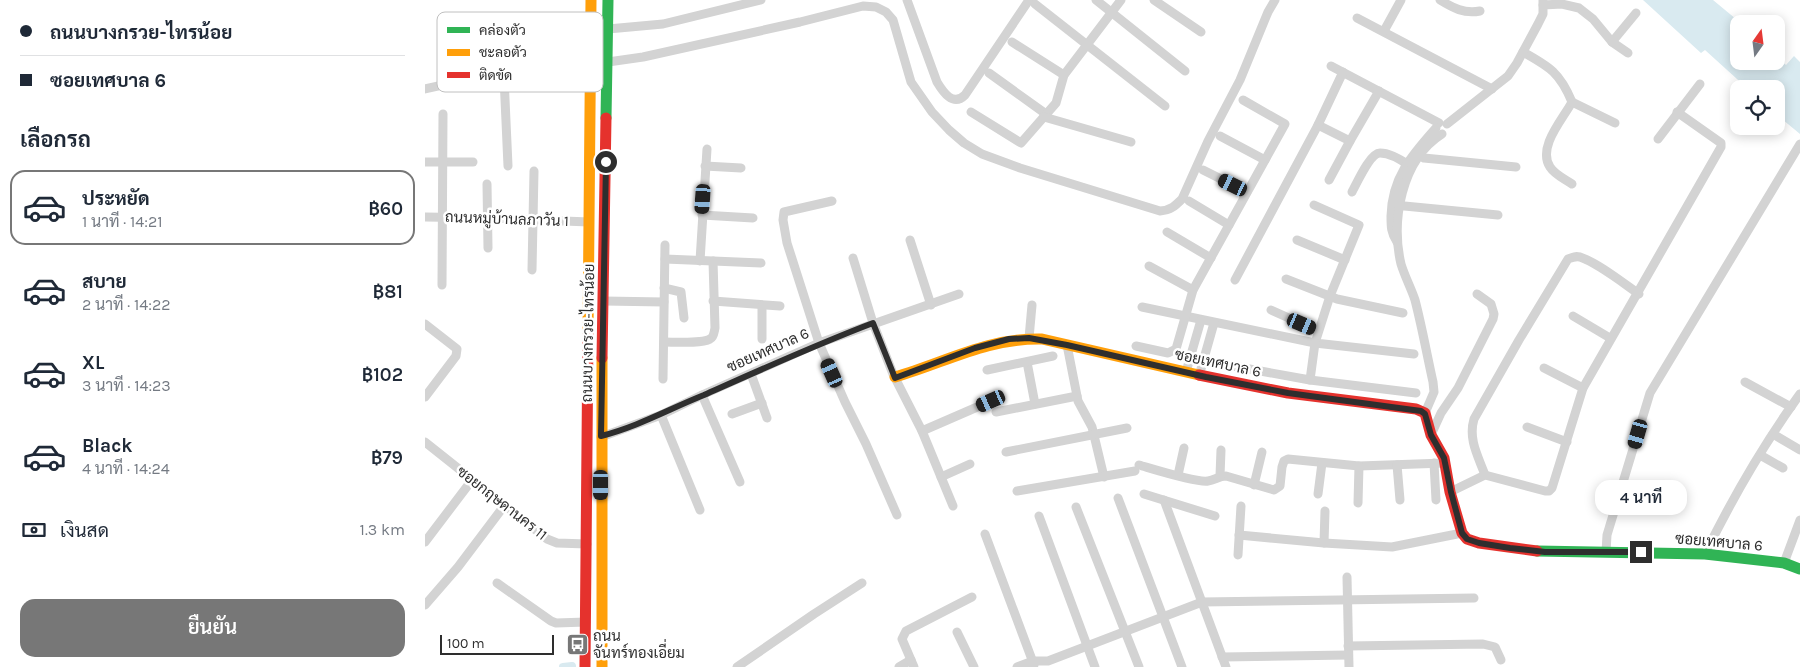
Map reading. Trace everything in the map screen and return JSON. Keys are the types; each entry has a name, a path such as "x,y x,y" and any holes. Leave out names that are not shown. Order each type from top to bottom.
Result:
{"main road":[{"name":"ถนนบางกรวย-ไทรน้อย","path":"602,667 601,436 608,0"},
{"name":"ถนนบางกรวย-ไทรน้อย","path":"585,667 590,92"},
{"name":"ซอยเทศบาล 6","path":"895,378 975,348 1009,339 1029,338 1199,376 1288,393 1416,410 1427,409"},
{"path":"1427,409 1431,435 1444,458 1439,463 1451,492 1462,533"},
{"path":"586,517 601,517"},
{"name":"ซอยเทศบาล 6","path":"1462,533 1467,539 1479,543 1545,552 1705,554 1784,563 1800,569"}],"street":[{"path":"608,29 663,24 761,0"},
{"path":"907,0 937,82 944,94 952,100 957,100 965,95 1032,2 1165,106"},
{"path":"1096,0 1185,71"},
{"path":"971,112 1021,143 1055,103 1064,75 1121,0"},
{"path":"1154,0 1201,32"},
{"path":"608,62 643,57 863,6 876,6 887,12 893,20 911,82 932,112 949,130 964,142 982,154 1020,168 1161,211 1169,210 1182,199 1208,141 1240,80 1268,12 1275,0"},
{"path":"1383,32 1401,0"},
{"path":"1440,0 1455,9 1471,13 1480,11"},
{"path":"1441,413 1427,409 1434,392 1433,382 1415,301 1402,266 1397,242 1391,231 1397,183 1441,127 1507,76 1541,19 1543,2 1579,8 1593,19 1611,42 1628,53"},
{"path":"1611,42 1636,13"},
{"path":"1357,18 1492,89"},
{"path":"1013,42 1064,75"},
{"path":"1523,52 1545,64 1556,73 1566,88 1571,102 1615,123"},
{"path":"1331,66 1441,127"},
{"path":"1235,280 1318,124 1343,72"},
{"path":"989,73 1045,116 1131,142"},
{"path":"1657,139 1700,84"},
{"path":"1329,180 1379,91"},
{"path":"505,92 508,166"},
{"path":"1137,346 1168,353 1176,349 1193,290 1285,124 1243,100"},
{"path":"1571,102 1553,133 1547,153 1549,166 1572,184"},
{"path":"1451,492 1485,475 1545,492 1552,488 1583,388 1611,338 1639,294 1721,145 1719,141 1677,112"},
{"path":"442,285 443,114"},
{"path":"1318,124 1350,141"},
{"path":"1220,136 1265,160"},
{"path":"1606,552 1607,535 1650,393 1800,144"},
{"path":"700,261 707,150"},
{"path":"1352,192 1375,154 1389,155 1410,165"},
{"path":"1418,154 1424,158 1516,167"},
{"path":"425,162 473,162"},
{"path":"705,166 741,168"},
{"path":"1203,170 1247,192"},
{"path":"532,270 534,171"},
{"path":"487,184 488,248"},
{"path":"832,201 785,212 783,215 787,243 819,344 845,402 867,444 897,515"},
{"path":"1189,201 1229,225"},
{"path":"1310,380 1318,330 1359,225 1313,205"},
{"path":"1395,205 1498,215"},
{"path":"702,215 753,218"},
{"name":"ถนนหมู่บ้านลภาวัน 1","path":"425,217 589,222"},
{"path":"1167,232 1211,258"},
{"path":"910,240 931,305"},
{"path":"1297,240 1345,260"},
{"path":"663,378 665,245"},
{"path":"1485,475 1471,438 1474,419 1568,259 1574,256 1581,258 1639,294"},
{"path":"853,258 873,323 895,378 922,431 953,506"},
{"path":"665,260 761,263"},
{"path":"664,342 709,340 713,336 715,328 713,261"},
{"path":"1149,266 1193,290"},
{"path":"1286,278 1330,296 1403,313"},
{"path":"664,288 681,292 684,318"},
{"name":"ซอยเทศบาล 6","path":"601,436 661,415 819,344 873,323 959,294"},
{"path":"1431,435 1441,413 1458,388 1493,318 1494,314 1491,304 1477,294"},
{"path":"604,301 664,302"},
{"path":"713,301 780,306"},
{"path":"1029,338 1032,305"},
{"path":"762,339 763,306"},
{"path":"1141,308 1315,343 1414,354"},
{"path":"1271,310 1318,330"},
{"path":"1573,316 1611,338"},
{"path":"1186,372 1201,320"},
{"path":"1199,376 1214,322"},
{"path":"425,336 428,326 457,349 458,352 425,397"},
{"path":"1067,345 1077,396 1094,435 1104,476"},
{"path":"987,370 1053,356"},
{"path":"1027,362 1035,404"},
{"path":"1222,364 1310,380 1416,393"},
{"path":"1544,368 1583,388"},
{"path":"751,374 767,418"},
{"path":"1745,382 1791,407"},
{"path":"1705,554 1726,511 1800,394"},
{"path":"702,395 740,482"},
{"path":"996,412 1077,396"},
{"path":"922,431 991,401"},
{"path":"732,414 762,403"},
{"path":"661,415 700,510"},
{"path":"1527,427 1567,442"},
{"path":"1006,452 1127,428"},
{"path":"1773,434 1800,450"},
{"name":"ซอยกฤษดานคร 11","path":"425,442 551,542 587,544"},
{"path":"1178,475 1184,448"},
{"path":"1220,476 1221,450"},
{"path":"1254,485 1262,452"},
{"path":"1760,455 1783,468"},
{"path":"1017,491 1104,476 1137,468 1209,482 1220,476 1227,476 1268,490 1277,489 1280,486 1282,467 1284,461 1288,460 1359,466 1439,463 1436,500"},
{"path":"1319,494 1321,463"},
{"path":"941,477 970,464"},
{"path":"1397,465 1400,500"},
{"path":"1359,466 1359,503"},
{"path":"425,542 472,480"},
{"path":"1144,494 1215,516"},
{"path":"1118,498 1182,667"},
{"path":"1163,500 1226,667"},
{"path":"425,605 458,567 505,506"},
{"path":"1238,555 1241,506"},
{"path":"1076,507 1139,667"},
{"path":"1324,543 1325,511"},
{"path":"1039,516 1095,667"},
{"path":"1784,563 1800,520"},
{"path":"1239,535 1392,547 1462,533"},
{"path":"985,534 1034,664"},
{"path":"1347,577 1349,667"},
{"path":"497,583 551,621 556,623 586,622"},
{"path":"737,667 862,583"},
{"path":"899,667 912,664 902,639 906,631 972,598"},
{"path":"1017,667 1048,661 1202,602 1475,598"},
{"path":"957,632 974,667"},
{"path":"1222,657 1483,644 1495,647 1501,660"}],"shaded area":[{"path":"1643,0 1713,0 1731,15 1730,70 1785,70 1785,64 1794,56 1800,62 1800,134 1785,122 1785,80 1738,80 1705,50 1701,53"}],"waterway":[{"path":"563,667 572,666"}],"traffic: fast":[{"path":"606,118 608,0"},
{"path":"1537,551 1705,554 1784,563 1800,569"}],"traffic: slow":[{"path":"591,0 591,12"},
{"path":"588,333 590,92"},
{"path":"895,377 967,352 1003,342 1042,339 1199,375"},
{"path":"602,358 602,667"}],"traffic: jam":[{"path":"602,358 606,118"},
{"path":"585,667 588,333"},
{"path":"1199,375 1288,393 1416,409 1425,413 1431,435 1444,458 1450,492 1462,533 1467,539 1479,543 1537,551"}],"place":[{"name":"ถนน จันทร์ทองเอี่ยม","path":"577,645"}],"route":[{"path":"606,162 601,436 661,415 819,344 873,323 895,378 975,348 1009,339 1042,339 1206,377 1288,393 1421,411 1425,414 1431,435 1444,458 1462,533 1467,539 1479,543 1545,552 1641,552"}]}
